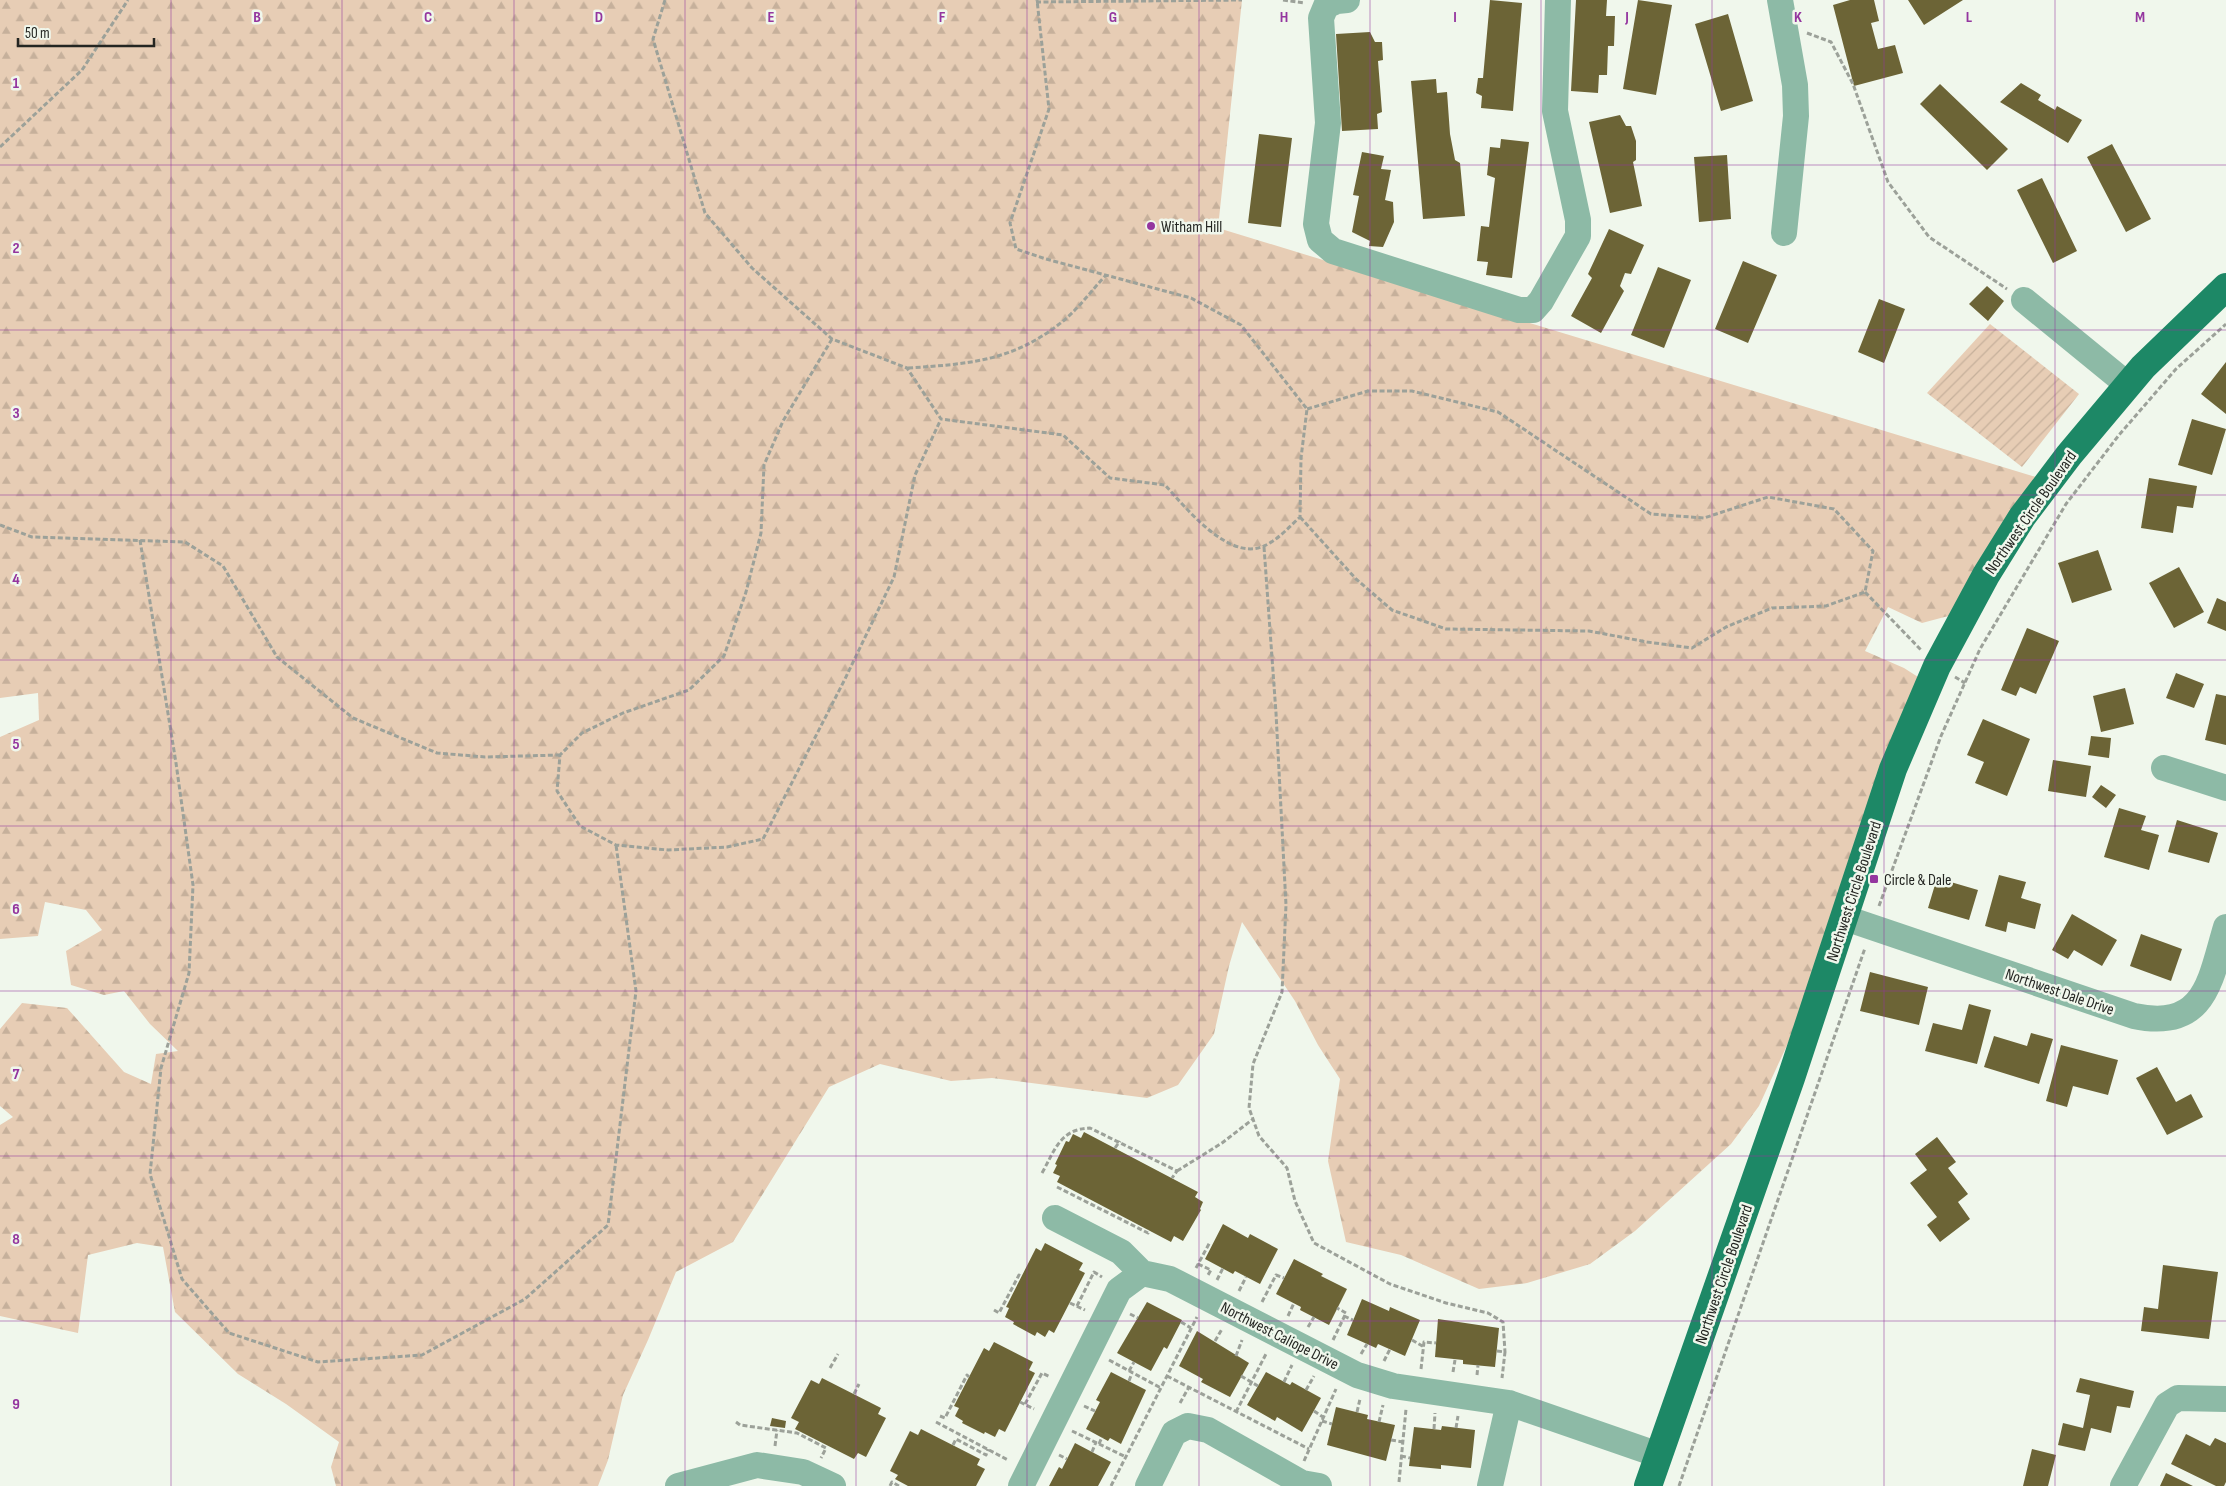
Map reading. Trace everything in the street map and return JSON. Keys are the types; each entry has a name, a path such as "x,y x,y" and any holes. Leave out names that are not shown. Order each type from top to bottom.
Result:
{"main road":[{"name":"Northwest Circle Boulevard","path":"1648,1486 1845,918 1893,769 1937,666 1986,575 2022,517 2069,455 2143,367 2226,287"}],"street":[{"path":"1347,0 1337,1 1326,6 1321,18 1328,123 1316,224 1320,240 1333,251 1519,310 1533,310 1541,301 1578,236 1578,220 1556,111 1558,0"},
{"path":"1782,11 1795,85 1796,116 1784,233"},
{"path":"2024,300 2128,385"},
{"path":"2164,768 2226,788"},
{"name":"Northwest Dale Drive","path":"1845,918 2134,1016 2164,1018 2179,1015 2190,1009 2202,997 2208,987 2226,927"},
{"path":"1021,1486 1119,1290 1142,1273 1121,1252 1055,1218"},
{"name":"Northwest Caliope Drive","path":"1142,1273 1170,1279 1357,1375 1393,1386 1509,1392 1659,1455"},
{"path":"1490,1486 1509,1392"},
{"path":"2123,1486 2166,1405 2175,1398 2226,1398"},
{"path":"1148,1486 1174,1433 1188,1426 1208,1430 1302,1483 1319,1486"},
{"path":"678,1486 757,1465 803,1472 833,1486"}],"path":[{"path":"0,147 82,70 128,0"},
{"path":"665,0 653,39 705,213 752,268 832,339 907,368 972,364 1024,348 1060,324 1106,275"},
{"path":"1242,0 1036,1 1049,109 1010,224 1016,249 1190,298 1240,325 1307,409 1301,458 1300,516 1356,579 1392,610 1446,630 1589,631 1646,642 1692,648 1726,626 1772,608 1826,606 1865,592"},
{"path":"1782,11 1831,42 1853,84 1888,182 1929,238 2024,300"},
{"path":"1877,913 1941,736 1980,649 2066,504 2119,435 2176,369 2226,324"},
{"path":"832,339 783,420 764,465 761,533 746,592 724,656 689,690 623,712 582,733 560,755 557,791 580,826 616,845 668,850 727,847 763,839 845,679 894,577 915,475 941,419"},
{"path":"907,368 941,419 1063,435 1110,478 1165,485 1197,521 1239,549 1264,546 1300,516"},
{"path":"1307,409 1368,391 1412,391 1498,412 1651,514 1704,518 1768,497 1834,509 1873,551 1865,592"},
{"path":"0,525 32,537 185,542 223,566 276,656 352,718 437,753 485,757 560,755"},
{"path":"140,540 176,763 193,885 189,973 161,1068 150,1174 182,1279 229,1333 318,1362 422,1355 525,1299 608,1225 636,990 616,845"},
{"path":"1264,546 1276,713 1286,905 1282,992 1253,1064 1249,1108 1260,1136 1287,1168 1295,1201 1314,1244 1390,1284 1446,1303 1488,1313 1503,1322 1504,1352 1502,1378 1509,1392"},
{"path":"1865,592 1937,666 1965,683"},
{"path":"1679,1486 1866,945"},
{"path":"1172,1178 1177,1171 1222,1144 1253,1119"},
{"path":"1042,1173 1060,1141 1079,1128 1098,1130 1177,1171"},
{"path":"1115,1148 1120,1141"},
{"path":"1057,1187 1148,1232 1149,1230"},
{"path":"1196,1268 1210,1242"},
{"path":"1198,1264 1211,1270 1208,1276"},
{"path":"1190,1265 1222,1282"},
{"path":"1217,1280 1223,1268"},
{"path":"1077,1306 1094,1272 1102,1277"},
{"path":"994,1310 999,1313 1019,1275 1021,1277"},
{"path":"1261,1303 1276,1275 1284,1278"},
{"path":"1238,1291 1246,1277"},
{"path":"1230,1287 1247,1296"},
{"path":"1255,1300 1266,1306"},
{"path":"1070,1302 1085,1310"},
{"path":"1280,1313 1289,1318 1294,1303"},
{"path":"1333,1341 1346,1313 1337,1308"},
{"path":"1129,1313 1138,1318"},
{"path":"1111,1486 1198,1316"},
{"path":"1344,1316 1353,1320"},
{"path":"1308,1328 1314,1317"},
{"path":"1180,1322 1191,1328"},
{"path":"1299,1323 1313,1330"},
{"path":"1215,1341 1222,1328"},
{"path":"1326,1337 1340,1344"},
{"path":"1236,1356 1242,1339"},
{"path":"1412,1340 1424,1347"},
{"path":"1421,1370 1424,1342 1436,1343"},
{"path":"1183,1344 1189,1346"},
{"path":"1361,1355 1367,1344"},
{"path":"1390,1349 1382,1364 1392,1366"},
{"path":"1353,1351 1366,1358"},
{"path":"1496,1351 1504,1352"},
{"path":"1236,1412 1267,1352"},
{"path":"830,1368 838,1354"},
{"path":"1106,1358 1161,1388"},
{"path":"1453,1373 1455,1360"},
{"path":"1128,1381 1134,1362"},
{"path":"1284,1382 1292,1365"},
{"path":"1477,1375 1478,1365"},
{"path":"1414,1370 1428,1371"},
{"path":"1448,1372 1462,1374"},
{"path":"1025,1404 1042,1373 1050,1377"},
{"path":"1470,1374 1483,1376"},
{"path":"940,1416 945,1418 967,1375 969,1377"},
{"path":"1167,1376 1310,1449"},
{"path":"1241,1376 1258,1386"},
{"path":"1306,1390 1314,1376"},
{"path":"1493,1377 1502,1378"},
{"path":"854,1394 859,1384"},
{"path":"1180,1404 1189,1387"},
{"path":"1302,1465 1336,1388"},
{"path":"1357,1412 1360,1399"},
{"path":"1020,1402 1034,1409"},
{"path":"1082,1405 1095,1411"},
{"path":"1380,1422 1383,1405"},
{"path":"1399,1482 1406,1408"},
{"path":"1314,1411 1324,1417"},
{"path":"1434,1429 1436,1412"},
{"path":"1456,1428 1458,1414"},
{"path":"1322,1421 1332,1424"},
{"path":"736,1422 740,1425 797,1432 828,1447 821,1458"},
{"path":"936,1422 1008,1460"},
{"path":"1070,1429 1126,1457"},
{"path":"774,1447 777,1430"},
{"path":"1092,1452 1102,1437"},
{"path":"953,1445 956,1439 986,1454 988,1449"},
{"path":"1391,1440 1402,1442"},
{"path":"1401,1456 1410,1458"},
{"path":"890,1486 892,1482 899,1486"}],"green space":[{"path":"0,0 1242,0 1218,228 2049,481 1967,611 1922,623 1888,607 1865,651 1904,668 1929,684 1845,919 1759,1106 1731,1144 1635,1231 1590,1264 1527,1283 1479,1289 1401,1255 1346,1242 1328,1161 1340,1079 1318,1045 1295,1001 1242,922 1229,966 1214,1034 1178,1085 1147,1098 992,1078 951,1081 880,1064 829,1087 733,1242 676,1272 623,1395 608,1460 598,1486 336,1486 331,1467 339,1442 286,1404 238,1374 175,1312 163,1247 137,1243 88,1255 78,1333 0,1316 0,1125 13,1117 0,1106 0,1029 22,1003 67,1008 124,1072 151,1084 156,1054 178,1051 150,1024 124,991 104,995 71,985 66,951 102,930 86,910 45,902 38,936 0,939 0,737 39,720 38,693 0,698"},
{"path":"1990,324 2079,394 2022,467 1927,393"}],"building":[{"path":"1490,0 1522,3 1513,111 1481,108 1482,96 1476,93 1478,78 1483,78"},
{"path":"1576,0 1607,0 1606,16 1615,16 1614,46 1608,46 1607,75 1599,75 1598,93 1571,91"},
{"path":"1638,0 1672,5 1656,95 1623,89"},
{"path":"1850,0 1874,0 1879,21 1871,23 1878,49 1895,45 1903,73 1854,86 1833,5"},
{"path":"1908,0 1963,0 1924,25"},
{"path":"1728,14 1753,101 1721,111 1695,24"},
{"path":"1370,32 1375,42 1382,42 1383,60 1378,61 1382,112 1377,114 1378,129 1342,131 1336,34"},
{"path":"1436,79 1437,93 1447,92 1450,134 1455,160 1460,163 1465,216 1423,219 1411,81"},
{"path":"2021,83 2041,95 2038,100 2055,110 2057,106 2082,120 2068,143 2000,102"},
{"path":"1940,84 2008,149 1987,170 1920,104"},
{"path":"1620,115 1626,126 1631,126 1636,141 1636,160 1633,162 1642,206 1610,213 1589,122"},
{"path":"1259,134 1292,138 1281,227 1248,223"},
{"path":"1501,139 1529,142 1512,278 1486,275 1488,262 1477,261 1481,226 1489,227 1495,178 1487,175 1490,147 1500,148"},
{"path":"2112,144 2151,219 2126,232 2087,157"},
{"path":"1362,152 1384,156 1381,169 1391,170 1385,200 1393,202 1394,222 1383,247 1369,246 1370,241 1352,232 1359,196 1353,195"},
{"path":"1727,155 1731,219 1699,222 1694,157"},
{"path":"2042,178 2077,251 2053,263 2017,190"},
{"path":"1609,229 1644,245 1631,274 1625,273 1620,286 1624,291 1601,333 1571,316 1592,278 1588,274"},
{"path":"1743,261 1777,275 1748,343 1715,329"},
{"path":"1658,267 1691,280 1664,348 1631,335"},
{"path":"1987,286 2004,301 1988,321 1969,304"},
{"path":"1879,299 1905,309 1884,363 1858,352"},
{"path":"2226,362 2226,414 2201,394"},
{"path":"2192,419 2226,429 2212,475 2178,465"},
{"path":"2149,478 2197,486 2193,508 2177,506 2173,533 2141,528"},
{"path":"2098,550 2112,590 2072,603 2058,563"},
{"path":"2179,567 2204,612 2174,628 2149,583"},
{"path":"2217,598 2226,602 2226,631 2207,623"},
{"path":"2027,628 2059,641 2036,694 2020,687 2016,696 2001,690"},
{"path":"2176,673 2204,684 2194,708 2166,698"},
{"path":"2125,688 2134,724 2101,732 2093,696"},
{"path":"2216,694 2226,696 2226,745 2205,740"},
{"path":"1983,719 2030,739 2007,796 1975,783 1984,762 1967,755"},
{"path":"2091,736 2111,738 2109,758 2088,755"},
{"path":"2053,760 2091,766 2086,797 2048,791"},
{"path":"2101,785 2116,795 2106,808 2092,797"},
{"path":"2119,808 2146,816 2141,830 2159,835 2149,870 2104,857"},
{"path":"2177,820 2218,833 2209,863 2168,852"},
{"path":"1999,875 2026,882 2021,898 2041,904 2035,929 2008,922 2006,932 1985,926"},
{"path":"1937,878 1978,890 1969,920 1928,908"},
{"path":"2072,914 2117,940 2102,966 2074,950 2068,959 2052,950"},
{"path":"2141,934 2182,949 2171,981 2130,966"},
{"path":"1870,972 1928,987 1919,1025 1860,1011"},
{"path":"1969,1004 1991,1010 1977,1064 1925,1051 1933,1023 1962,1030"},
{"path":"2031,1033 2053,1039 2039,1084 1984,1067 1994,1036 2027,1046"},
{"path":"2061,1045 2118,1060 2108,1095 2073,1086 2067,1107 2046,1101"},
{"path":"2157,1067 2176,1102 2191,1094 2203,1117 2167,1135 2136,1078"},
{"path":"1084,1132 1198,1192 1195,1197 1203,1202 1201,1210 1183,1241 1174,1236 1171,1242 1057,1182 1060,1176 1053,1173 1057,1165 1055,1164 1066,1141 1069,1142 1073,1134 1081,1138"},
{"path":"1937,1137 1956,1162 1948,1168 1968,1194 1958,1202 1970,1219 1940,1242 1927,1225 1937,1217 1910,1183 1927,1170 1915,1154"},
{"path":"1223,1224 1248,1238 1250,1234 1278,1249 1260,1284 1235,1271 1233,1274 1205,1259"},
{"path":"1045,1243 1083,1263 1079,1270 1085,1273 1054,1333 1049,1330 1045,1337 1037,1332 1035,1336 1013,1324 1014,1322 1005,1317 1009,1308 1006,1307 1036,1248 1041,1251"},
{"path":"1294,1259 1347,1289 1329,1325 1300,1310 1301,1307 1276,1294"},
{"path":"2163,1265 2218,1272 2209,1339 2141,1331 2144,1307 2158,1309"},
{"path":"1362,1299 1389,1311 1390,1307 1420,1320 1405,1356 1378,1344 1376,1348 1347,1335"},
{"path":"1147,1302 1182,1320 1167,1349 1164,1347 1151,1371 1117,1353"},
{"path":"1438,1319 1499,1328 1495,1367 1463,1364 1463,1360 1435,1357"},
{"path":"1197,1331 1249,1363 1230,1397 1201,1382 1203,1379 1179,1366"},
{"path":"994,1342 1033,1362 1029,1370 1035,1373 1005,1432 999,1429 995,1437 985,1432 984,1434 962,1423 963,1421 955,1416 959,1408 954,1406 984,1348 989,1351"},
{"path":"1111,1372 1146,1390 1121,1444 1110,1438 1108,1441 1086,1429 1100,1402 1096,1400"},
{"path":"1266,1372 1290,1385 1292,1382 1321,1398 1302,1432 1277,1417 1275,1421 1247,1405"},
{"path":"822,1378 881,1408 878,1414 886,1418 866,1457 858,1453 854,1459 795,1429 799,1422 791,1418 811,1380 819,1384"},
{"path":"2080,1378 2134,1391 2130,1408 2117,1406 2111,1433 2091,1428 2085,1451 2058,1445 2063,1423 2083,1428 2090,1395 2076,1392"},
{"path":"1336,1407 1368,1415 1367,1419 1395,1425 1386,1461 1327,1445"},
{"path":"772,1418 786,1421 785,1428 770,1426"},
{"path":"1442,1426 1475,1430 1471,1468 1441,1465 1441,1469 1409,1466 1414,1427 1441,1430"},
{"path":"921,1429 980,1459 977,1465 985,1469 976,1486 908,1486 895,1479 898,1475 890,1471 910,1431 918,1435"},
{"path":"2186,1434 2210,1446 2215,1438 2226,1443 2226,1482 2224,1486 2216,1486 2171,1464"},
{"path":"1075,1443 1111,1462 1098,1486 1049,1486 1059,1467 1062,1469"},
{"path":"2032,1449 2056,1455 2048,1486 2023,1486"},
{"path":"2166,1473 2193,1486 2160,1486"}],"place":[{"name":"Witham Hill","path":"1151,226"},
{"name":"Circle & Dale","path":"1874,879"}]}
